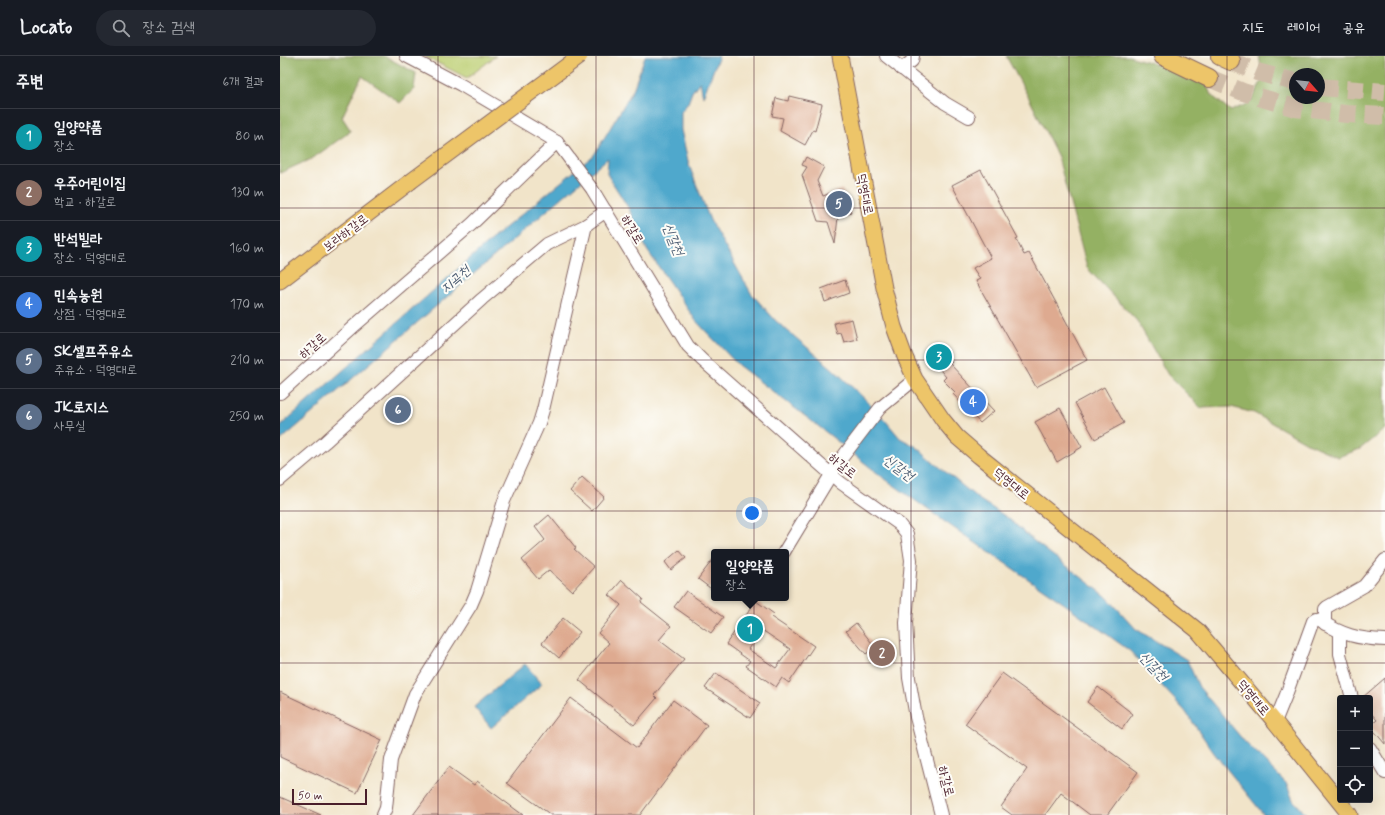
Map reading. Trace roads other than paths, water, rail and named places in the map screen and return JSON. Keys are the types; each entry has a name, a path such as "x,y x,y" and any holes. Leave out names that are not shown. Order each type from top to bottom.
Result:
{"highway":[{"path":"1163,56 1209,78"}],"main road":[{"name":"보라하갈로","path":"280,281 580,56"},
{"name":"덕영대로","path":"840,56 884,288 894,327 915,379 943,420 957,437 1197,630 1275,722 1350,815"}],"street":[{"path":"406,56 461,85 558,144"},
{"path":"886,56 945,103 970,117"},
{"path":"901,69 912,60 913,56"},
{"name":"하갈로","path":"280,393 472,224 558,144 592,189 688,346 828,478 899,524 907,534 911,560 906,623 910,678 916,717 941,815"},
{"path":"280,480 325,442 482,299 547,244 586,225 606,211"},
{"path":"383,815 386,808 391,760 415,694 471,605 477,591 504,501 539,423 586,225"},
{"path":"786,549 838,462 880,408 915,379"},
{"path":"1325,624 1327,607 1364,586 1385,560"},
{"path":"1275,722 1312,624 1316,620 1320,620 1340,633 1385,640"},
{"path":"1340,633 1340,654 1351,695"},
{"path":"1373,753 1385,774"}],"water":[{"path":"645,56 719,56 703,97 700,81 692,92 688,103 681,112 681,130 689,165 710,220 751,293 776,321 833,369 866,400 900,438 917,447 980,500 1008,518 1034,541 1106,596 1136,629 1187,660 1199,687 1244,741 1286,783 1293,800 1307,815 1264,815 1214,753 1185,711 1130,651 881,476 738,365 696,321 647,250 629,209 607,174 608,158 280,441 280,426 494,237 594,155 633,90"},
{"path":"525,664 542,684 491,728 474,707"}],"tunnel":[{"path":"1231,61 1257,72 1289,80"},
{"path":"1209,78 1243,92 1295,108 1346,114 1385,116"},
{"path":"1325,87 1385,92"}],"place":[{"name":"SK셀프주유소","path":"839,204"},
{"name":"반석빌라","path":"939,357"},
{"name":"민속농원","path":"973,402"},
{"name":"JK로지스","path":"398,410"},
{"name":"일양약품","path":"750,629"},
{"name":"우주어린이집","path":"882,653"}],"water label":[{"name":"신갈천","path":"674,239"},
{"name":"지곡천","path":"455,279"},
{"name":"신갈천","path":"899,467"},
{"name":"신갈천","path":"1154,666"}]}
